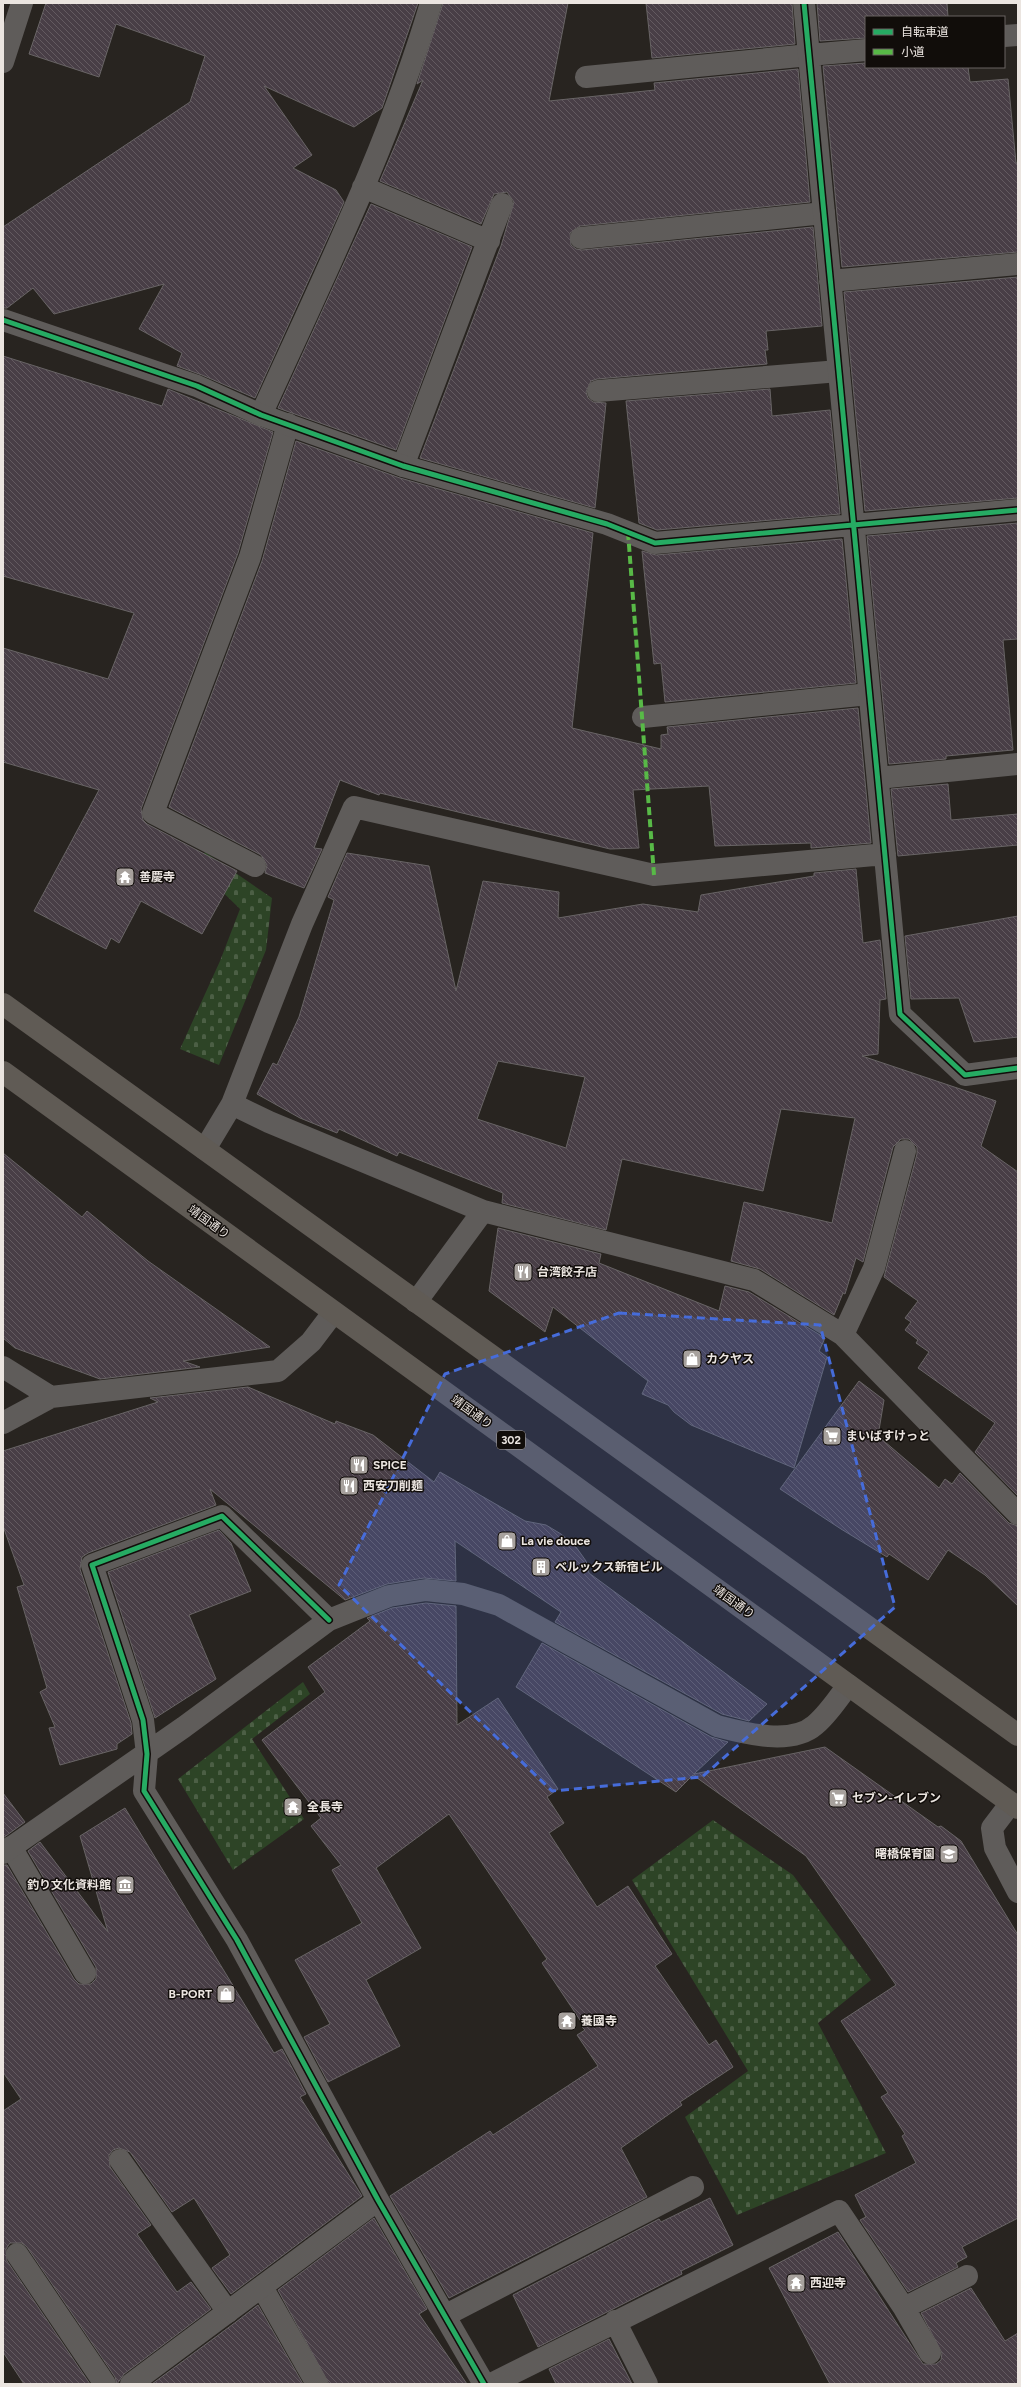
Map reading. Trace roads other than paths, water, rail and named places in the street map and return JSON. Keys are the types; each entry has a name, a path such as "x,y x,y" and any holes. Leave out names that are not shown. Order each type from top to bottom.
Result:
{"main road":[{"path":"3,1004 1018,1735"},
{"name":"靖国通り","path":"3,1072 1014,1806"}],"street":[{"path":"3,62 22,3"},
{"path":"261,415 363,187 415,56 431,3"},
{"path":"804,3 900,1014 965,1075 1018,1068"},
{"path":"1005,36 1018,35"},
{"path":"586,77 865,50"},
{"path":"363,187 489,241"},
{"path":"404,466 502,204"},
{"path":"581,238 824,213"},
{"path":"830,281 1018,264"},
{"path":"3,320 197,386 261,415 404,466 607,524 655,542 1018,510"},
{"path":"598,391 839,371"},
{"path":"255,866 153,813 250,557 288,424"},
{"path":"643,717 869,694"},
{"path":"878,778 1018,764"},
{"path":"205,1149 232,1104 302,924 354,807 654,875 885,854"},
{"path":"232,1104 269,1122 483,1211 754,1280 843,1335 1018,1514"},
{"path":"843,1335 874,1268 905,1151"},
{"path":"416,1302 483,1211"},
{"path":"3,1423 51,1397 278,1371 311,1342 333,1313"},
{"path":"3,1367 51,1397"},
{"path":"329,1620 222,1516 92,1565 143,1720 147,1754 144,1792 237,1940 378,2200 446,2315 484,2384"},
{"path":"85,1973 7,1850 147,1754 329,1620 389,1596 426,1590 463,1594 499,1606 717,1726 757,1736 790,1735 814,1726 848,1685"},
{"path":"1014,1806 992,1828 995,1848 1018,1892"},
{"path":"120,2160 228,2312"},
{"path":"446,2315 692,2187"},
{"path":"131,2384 378,2200"},
{"path":"490,2384 839,2211 904,2308 930,2353"},
{"path":"17,2254 105,2384"},
{"path":"904,2308 967,2276"},
{"path":"262,2286 317,2384"},
{"path":"615,2321 647,2384"}],"place":[{"name":"善慶寺","path":"125,877"},
{"name":"台湾餃子店","path":"523,1272"},
{"name":"カクヤス","path":"692,1359"},
{"name":"まいばすけっと","path":"832,1436"},
{"name":"SPICE","path":"359,1465"},
{"name":"西安刀削麺","path":"349,1486"},
{"name":"La vie douce","path":"507,1541"},
{"name":"ベルックス新宿ビル","path":"541,1567"},
{"name":"セブン-イレブン","path":"838,1798"},
{"name":"全長寺","path":"293,1807"},
{"name":"曙橋保育園","path":"949,1854"},
{"name":"釣り文化資料館","path":"125,1885"},
{"name":"B-PORT","path":"226,1994"},
{"name":"養國寺","path":"567,2021"},
{"name":"西迎寺","path":"796,2283"}]}
